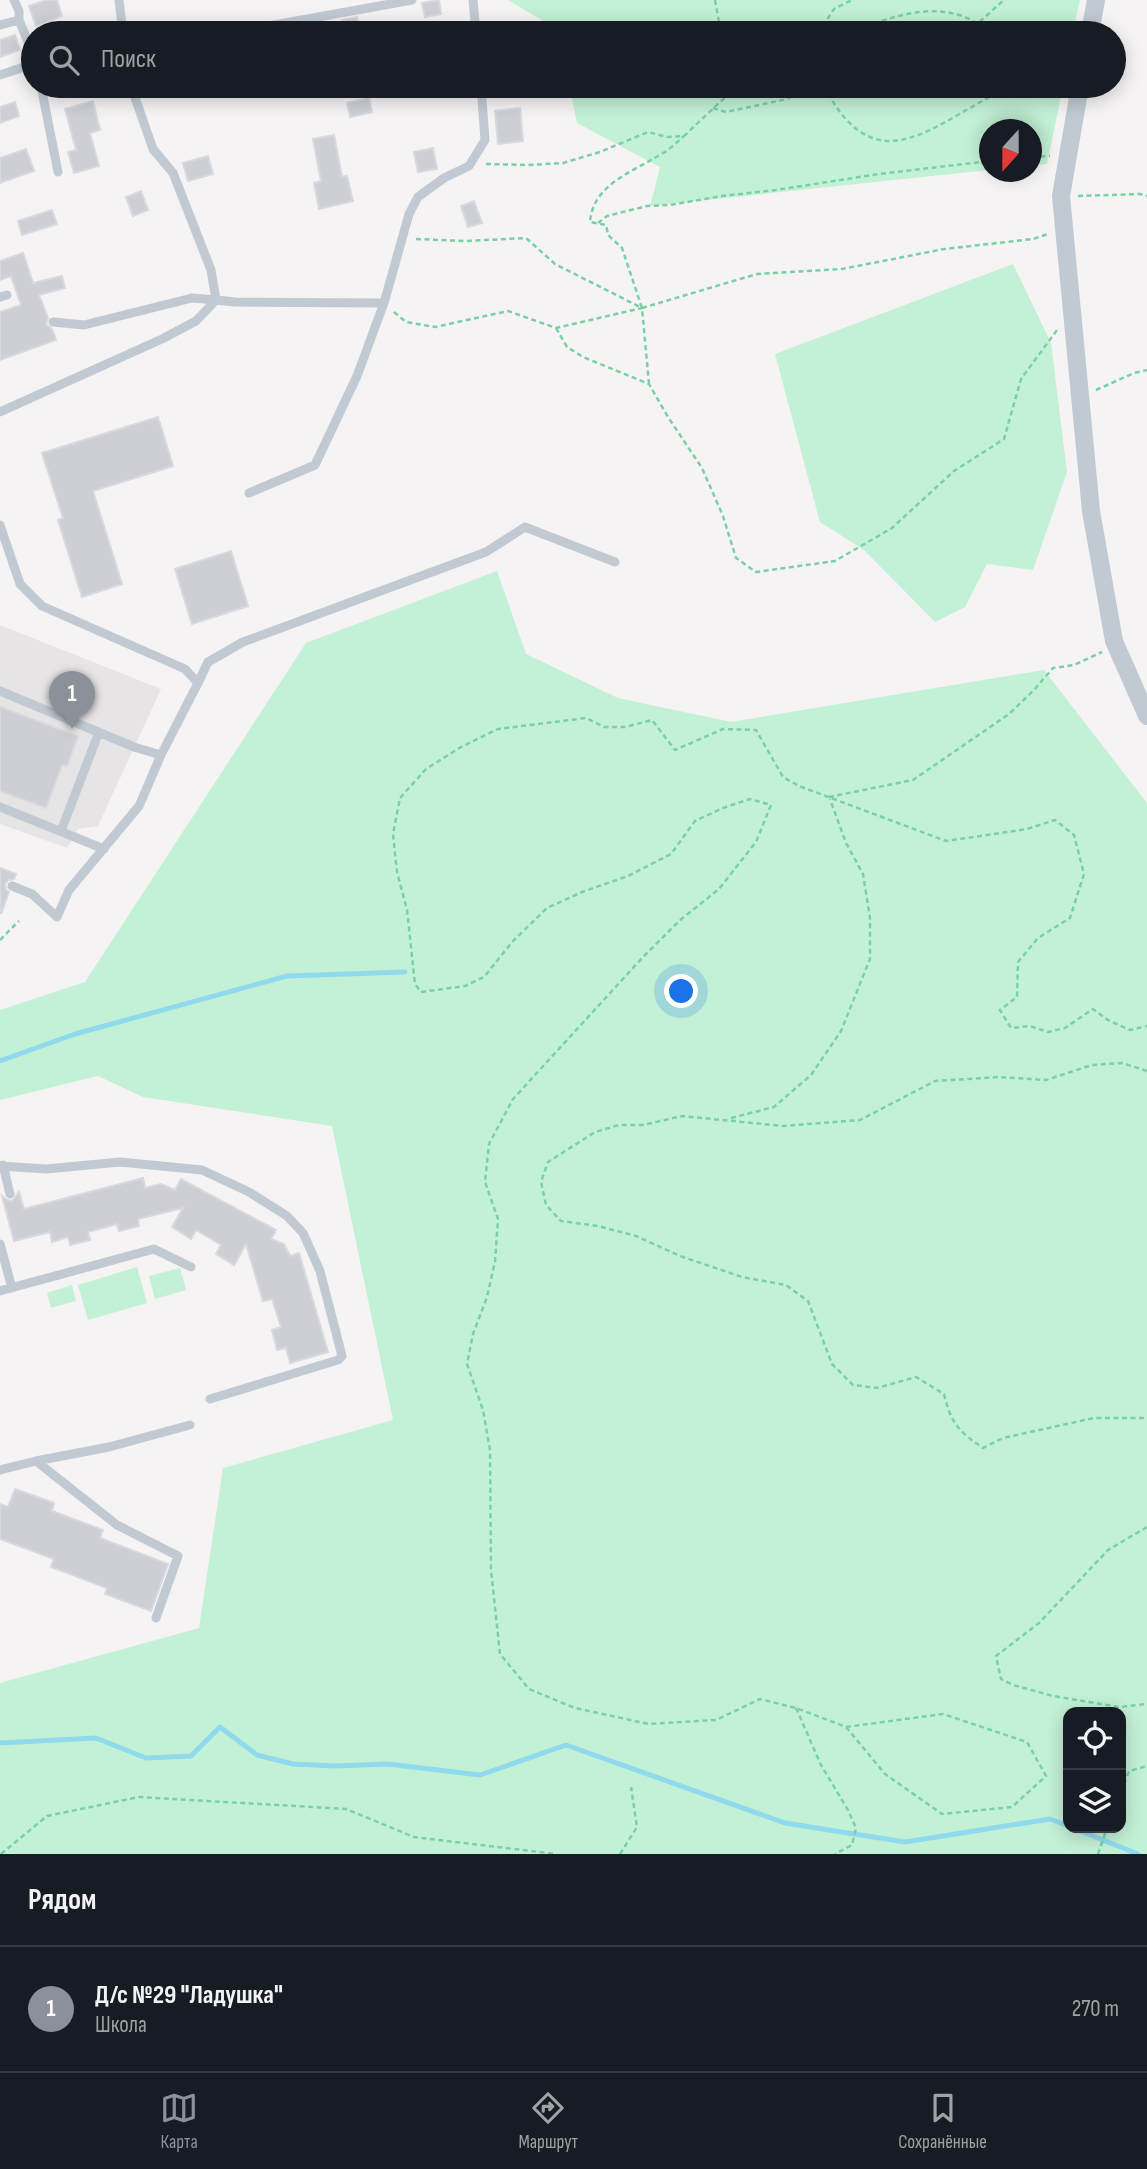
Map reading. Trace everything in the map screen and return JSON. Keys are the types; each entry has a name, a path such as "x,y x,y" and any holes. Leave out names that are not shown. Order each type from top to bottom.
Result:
{"street":[{"path":"1092,21 1096,0"},
{"path":"1078,98 1061,196 1091,511 1114,641 1147,716"}],"lane":[{"path":"14,0 21,25"},
{"path":"119,0 122,21"},
{"path":"296,21 412,0"},
{"path":"473,0 475,21"},
{"path":"0,25 19,20"},
{"path":"0,75 21,68"},
{"path":"43,98 58,172"},
{"path":"135,98 153,149 173,173 211,270 216,300"},
{"path":"249,493 315,465 357,376 384,303 409,214 418,197 444,178 469,166 485,140 482,98"},
{"path":"53,323 84,325 192,298 235,302 384,303"},
{"path":"0,412 162,339 196,321 216,300"},
{"path":"0,525 20,584 42,606 185,668 198,683"},
{"path":"12,886 32,894 57,917 69,890 139,806 208,662 243,642 486,552 525,527 615,562"},
{"path":"0,691 134,747 162,755"},
{"path":"61,831 99,732"},
{"path":"0,807 104,849"},
{"path":"10,1194 2,1166 46,1169 120,1162 202,1170 249,1192 287,1216 303,1233 320,1271 342,1356 338,1360 210,1399"},
{"path":"0,1244 12,1288"},
{"path":"0,1291 154,1249 191,1268"},
{"path":"0,1470 108,1447 190,1424"},
{"path":"36,1461 117,1525 178,1556 156,1618"}],"path":[{"path":"715,0 719,21"},
{"path":"826,21 834,9 852,0"},
{"path":"980,21 1004,0"},
{"path":"880,21 932,10 957,14 971,21"},
{"path":"724,98 661,155 601,192 591,208 590,222 606,225 608,235 622,248 642,308 649,384 702,468 723,516 736,558 756,572 835,561 892,528 954,471 1004,439 1021,379 1072,310"},
{"path":"713,108 726,112 789,98"},
{"path":"830,98 851,126 868,138 889,141 915,137 936,129 988,98"},
{"path":"469,166 491,163 563,163 600,152 648,132 667,137 684,136"},
{"path":"598,223 607,216 647,206 979,162"},
{"path":"1061,196 1147,196"},
{"path":"384,303 406,321 435,327 508,310 555,328 642,308 757,274 842,269 944,249 1033,239 1064,228"},
{"path":"402,239 465,241 526,237 555,264 642,308"},
{"path":"555,328 567,347 583,357 649,384"},
{"path":"1080,396 1147,370"},
{"path":"829,797 913,780 1009,714 1053,668 1074,665 1099,654 1114,641"},
{"path":"846,1727 885,1774 942,1814 1012,1807 1046,1776 1027,1742 943,1714 846,1727 796,1708 760,1699 716,1720 649,1724 575,1708 530,1689 500,1654 491,1570 490,1450 483,1410 467,1364 473,1334 487,1297 495,1262 498,1219 485,1182 489,1144 513,1099 644,956 679,921 719,889 757,842 771,805 750,799 695,821 671,854 628,876 547,908 513,941 484,978 465,986 421,992 415,984 411,965 407,910 397,872 393,834 400,798 426,769 461,747 498,729 586,718 604,727 625,727 652,720 675,750 723,729 756,730 783,777 799,786 946,841 1027,829 1055,820 1074,835 1084,874 1070,918 1038,938 1018,961 1017,997 1000,1010 1011,1028 1030,1026 1048,1032 1065,1028 1093,1009 1108,1020 1130,1030 1147,1026"},
{"path":"728,1119 774,1107 811,1075 841,1031 870,959 870,918 863,874 846,844 829,797"},
{"path":"0,940 19,921"},
{"path":"1147,1071 1122,1063 1092,1065 1046,1080 999,1077 935,1081 860,1120 783,1126 682,1116 643,1125 619,1125 595,1132 548,1161 541,1182 545,1205 561,1221 598,1226 636,1236 680,1256 742,1277 786,1285 808,1301 832,1364 853,1385 877,1388 916,1377 944,1394 949,1414 963,1435 983,1448 1003,1438 1094,1418 1147,1418"},
{"path":"1147,1527 1108,1550 1039,1623 996,1656 1001,1679 1013,1685 1053,1696 1119,1707 1147,1704"},
{"path":"796,1708 821,1765 856,1828 852,1845 835,1854"},
{"path":"1126,1778 1129,1770 1147,1766"},
{"path":"620,1854 636,1827 631,1787"},
{"path":"1,1854 47,1816 139,1797 346,1809 414,1838 556,1854"},
{"path":"1098,1854 1105,1833"}],"shaded area":[{"path":"0,625 161,689 98,826 78,829 67,848 0,824"}],"green space":[{"path":"508,0 1080,0 1076,21 543,21"},
{"path":"572,98 1061,98 1047,164 1042,165 1042,119 979,119 979,171 650,206 660,167 577,123"},
{"path":"1013,264 1051,343 1067,472 1033,570 987,564 965,607 935,622 864,550 820,522 775,354"},
{"path":"497,571 526,654 618,698 731,722 1044,670 1147,803 1147,1854 0,1854 0,1683 199,1628 223,1468 393,1420 332,1126 143,1097 98,1076 0,1100 0,1010 85,982 306,643"},
{"path":"137,1267 147,1303 88,1320 78,1285"},
{"path":"180,1268 186,1290 155,1299 149,1276"},
{"path":"72,1285 76,1301 51,1308 47,1293"}],"building":[{"path":"57,0 62,16 49,21 34,21 29,6"},
{"path":"439,0 441,14 425,17 422,3"},
{"path":"357,17 358,21 342,21"},
{"path":"15,35 20,50 0,57 0,40"},
{"path":"369,98 372,112 350,117 347,103"},
{"path":"93,101 100,130 90,133 99,166 74,173 68,152 76,150 65,109"},
{"path":"15,102 19,116 0,123 0,107"},
{"path":"520,108 523,141 498,144 495,111"},
{"path":"334,135 342,177 347,176 353,201 319,209 314,183 321,181 313,139"},
{"path":"433,148 437,169 418,172 414,152"},
{"path":"26,149 34,171 0,183 0,158"},
{"path":"208,156 213,174 188,181 183,163"},
{"path":"141,191 148,210 133,216 126,197"},
{"path":"474,201 482,223 468,227 461,206"},
{"path":"52,210 57,224 22,235 18,221"},
{"path":"23,253 33,283 62,276 65,288 39,295 48,318 46,324 52,329 56,340 0,360 0,312 21,305 11,276 0,280 0,261"},
{"path":"158,417 173,466 93,491 122,584 82,597 58,520 63,518 42,453"},
{"path":"231,551 248,606 192,624 175,569"},
{"path":"0,707 78,736 67,766 62,765 46,808 0,791"},
{"path":"0,868 16,874 14,879 5,884 9,892 1,914"},
{"path":"143,1178 145,1188 161,1184 175,1190 181,1179 276,1230 271,1239 284,1244 290,1256 299,1253 328,1352 290,1363 286,1348 277,1350 272,1330 281,1327 272,1299 263,1301 246,1244 234,1265 216,1254 221,1245 196,1230 191,1239 172,1227 183,1208 138,1219 139,1226 119,1231 117,1224 88,1232 90,1240 70,1245 68,1237 52,1242 50,1232 14,1241 2,1196 12,1201 19,1192 24,1209"},
{"path":"15,1489 54,1503 52,1511 103,1530 100,1538 168,1564 151,1611 105,1594 107,1588 51,1567 54,1559 0,1539 0,1504 8,1507"}],"waterway":[{"path":"0,1061 75,1034 287,976 405,972"},
{"path":"0,1743 96,1738 146,1758 191,1756 220,1727 257,1755 293,1764 388,1764 480,1775 566,1745 785,1823 905,1842 1050,1819 1063,1824"},
{"path":"1086,1833 1138,1854"}],"place":[{"name":"Д/с №29 \"Ладушка\"","path":"72,729"}]}
